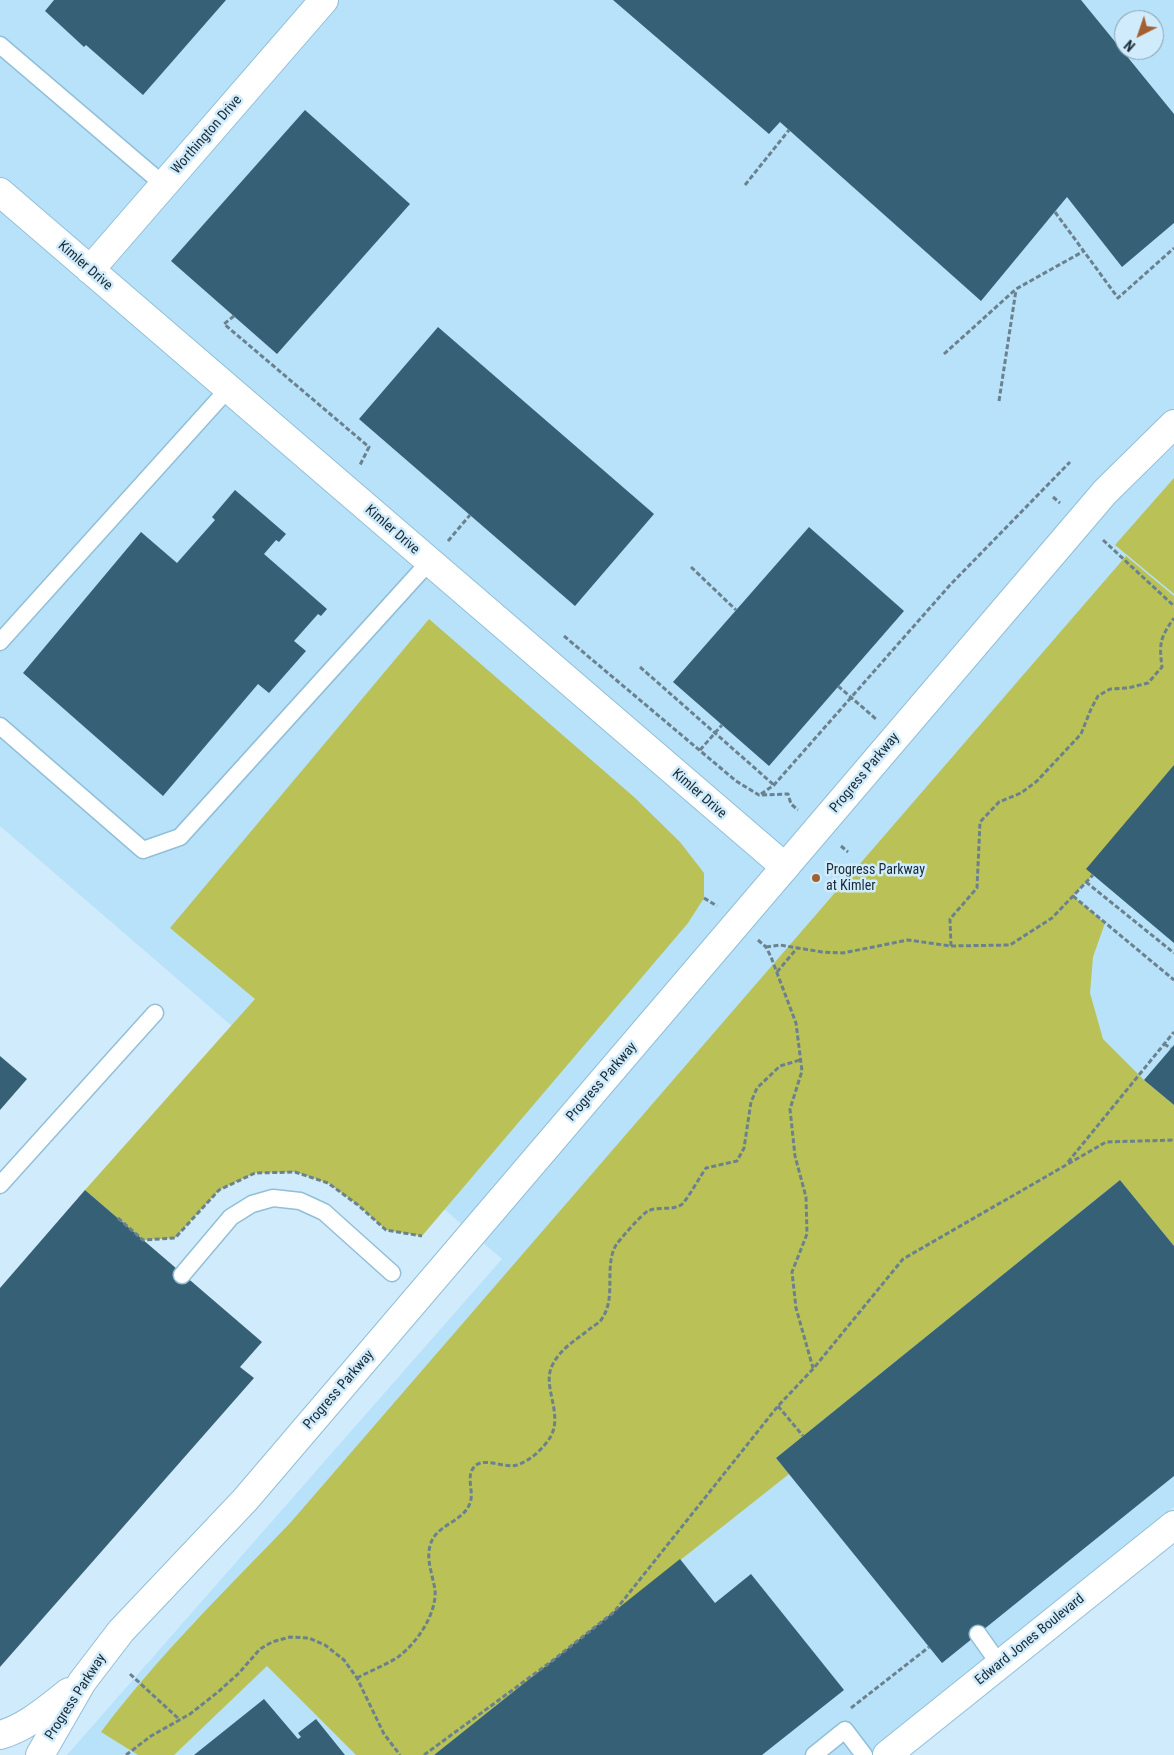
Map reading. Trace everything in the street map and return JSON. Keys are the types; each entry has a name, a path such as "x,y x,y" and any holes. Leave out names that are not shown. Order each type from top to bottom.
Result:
{"street":[{"name":"Worthington Drive","path":"90,270 324,0"},
{"name":"Kimler Drive","path":"0,192 785,867"},
{"name":"Progress Parkway","path":"38,1753 82,1682 121,1631 245,1500 1105,492 1174,424"},
{"name":"Edward Jones Boulevard","path":"886,1755 1174,1525"},
{"path":"0,1735 8,1733 39,1715 82,1682"}],"lane":[{"path":"0,45 164,185"},
{"path":"0,642 228,389"},
{"path":"0,726 143,850 180,837 429,562"},
{"path":"0,1185 155,1013"},
{"path":"182,1274 231,1217 252,1204 273,1198 300,1201 324,1212 392,1273"},
{"path":"978,1634 1000,1664"},
{"path":"814,1755 845,1730 864,1755"}],"path":[{"path":"745,184 789,130"},
{"path":"1055,212 1118,298 1174,248"},
{"path":"944,354 1016,289 1084,251"},
{"path":"999,401 1016,289"},
{"path":"234,316 224,324 369,447 360,465 367,471"},
{"path":"759,795 774,785 950,585 1070,462"},
{"path":"1053,496 1174,606"},
{"path":"449,540 456,546"},
{"path":"692,567 736,610"},
{"path":"951,946 950,919 977,888 980,822 999,802 1021,793 1050,768 1081,734 1098,696 1110,689 1128,688 1148,683 1162,667 1160,645 1165,630 1174,618"},
{"path":"559,632 736,781 759,795 788,794"},
{"path":"640,667 774,785"},
{"path":"838,686 896,736"},
{"path":"813,1368 796,1308 792,1272 807,1234 806,1197 795,1156 790,1109 802,1071 796,1023 766,947 780,945 822,952 843,953 908,940 951,946 1010,945 1052,918 1093,875"},
{"path":"1086,882 1174,952"},
{"path":"1073,896 1174,980"},
{"path":"776,972 798,947"},
{"path":"1066,1165 1174,1032"},
{"path":"1164,1044 1171,1048"},
{"path":"357,1678 402,1653 429,1620 435,1601 435,1590 428,1554 430,1544 438,1531 465,1512 470,1503 471,1472 475,1465 484,1462 502,1466 517,1465 531,1458 540,1450 552,1434 555,1416 550,1384 551,1366 565,1347 601,1320 610,1299 612,1260 615,1247 646,1211 671,1208 682,1204 706,1168 737,1160 744,1148 751,1102 757,1088 780,1066 800,1060"},
{"path":"424,1755 552,1661 614,1612 778,1406 813,1368 903,1260 1106,1142 1174,1140"},
{"path":"778,1406 803,1436"},
{"path":"126,1755 151,1736 180,1720 225,1686 239,1674 260,1649 272,1642 290,1637 309,1638 325,1645 344,1660 357,1678 384,1734 400,1755"},
{"path":"845,1713 929,1647"},
{"path":"130,1674 180,1720"}],"shaded area":[{"path":"0,0 1174,0 1174,1507 881,1755 67,1755 502,1259 0,826"}],"green space":[{"path":"1174,478 1174,594 1115,545"},
{"path":"1126,556 1174,596 1174,765 1093,875 1073,896 1105,923 1093,957 1090,993 1103,1039 1144,1080 1174,1105 1174,1246 1120,1180 776,1458 789,1474 434,1755 356,1755 267,1666 174,1755 138,1755 101,1732 169,1650 291,1522"},
{"path":"429,619 634,797 680,842 704,873 704,898 688,923 422,1236 386,1230 358,1205 328,1183 295,1172 255,1173 219,1190 175,1238 143,1240 85,1190 255,999 170,928"}],"building":[{"path":"54,0 226,0 143,95 86,45 84,47 45,11"},
{"path":"613,0 1081,0 1114,40 1114,60 1130,60 1174,114 1174,223 1122,267 1067,197 981,301 780,122 769,134"},
{"path":"305,110 410,204 277,354 171,261"},
{"path":"438,327 654,514 575,606 359,419"},
{"path":"235,490 286,534 279,542 276,540 264,554 327,609 321,616 318,614 294,641 306,651 269,693 258,684 163,796 23,673 141,532 177,563 215,520 212,517"},
{"path":"809,527 904,611 769,766 673,682"},
{"path":"1174,765 1174,943 1086,869"},
{"path":"1174,1045 1174,1105 1144,1080"},
{"path":"0,1056 27,1079 0,1110"},
{"path":"1120,1180 1174,1246 1174,1476 942,1663 776,1458"},
{"path":"85,1190 262,1342 240,1367 254,1378 0,1667 0,1288"},
{"path":"680,1559 715,1603 751,1574 844,1690 762,1755 434,1755"},
{"path":"264,1699 298,1739 301,1737 298,1733 316,1719 345,1755 194,1755"}],"place":[{"name":"Progress Parkway at Kimler","path":"816,878"}]}
